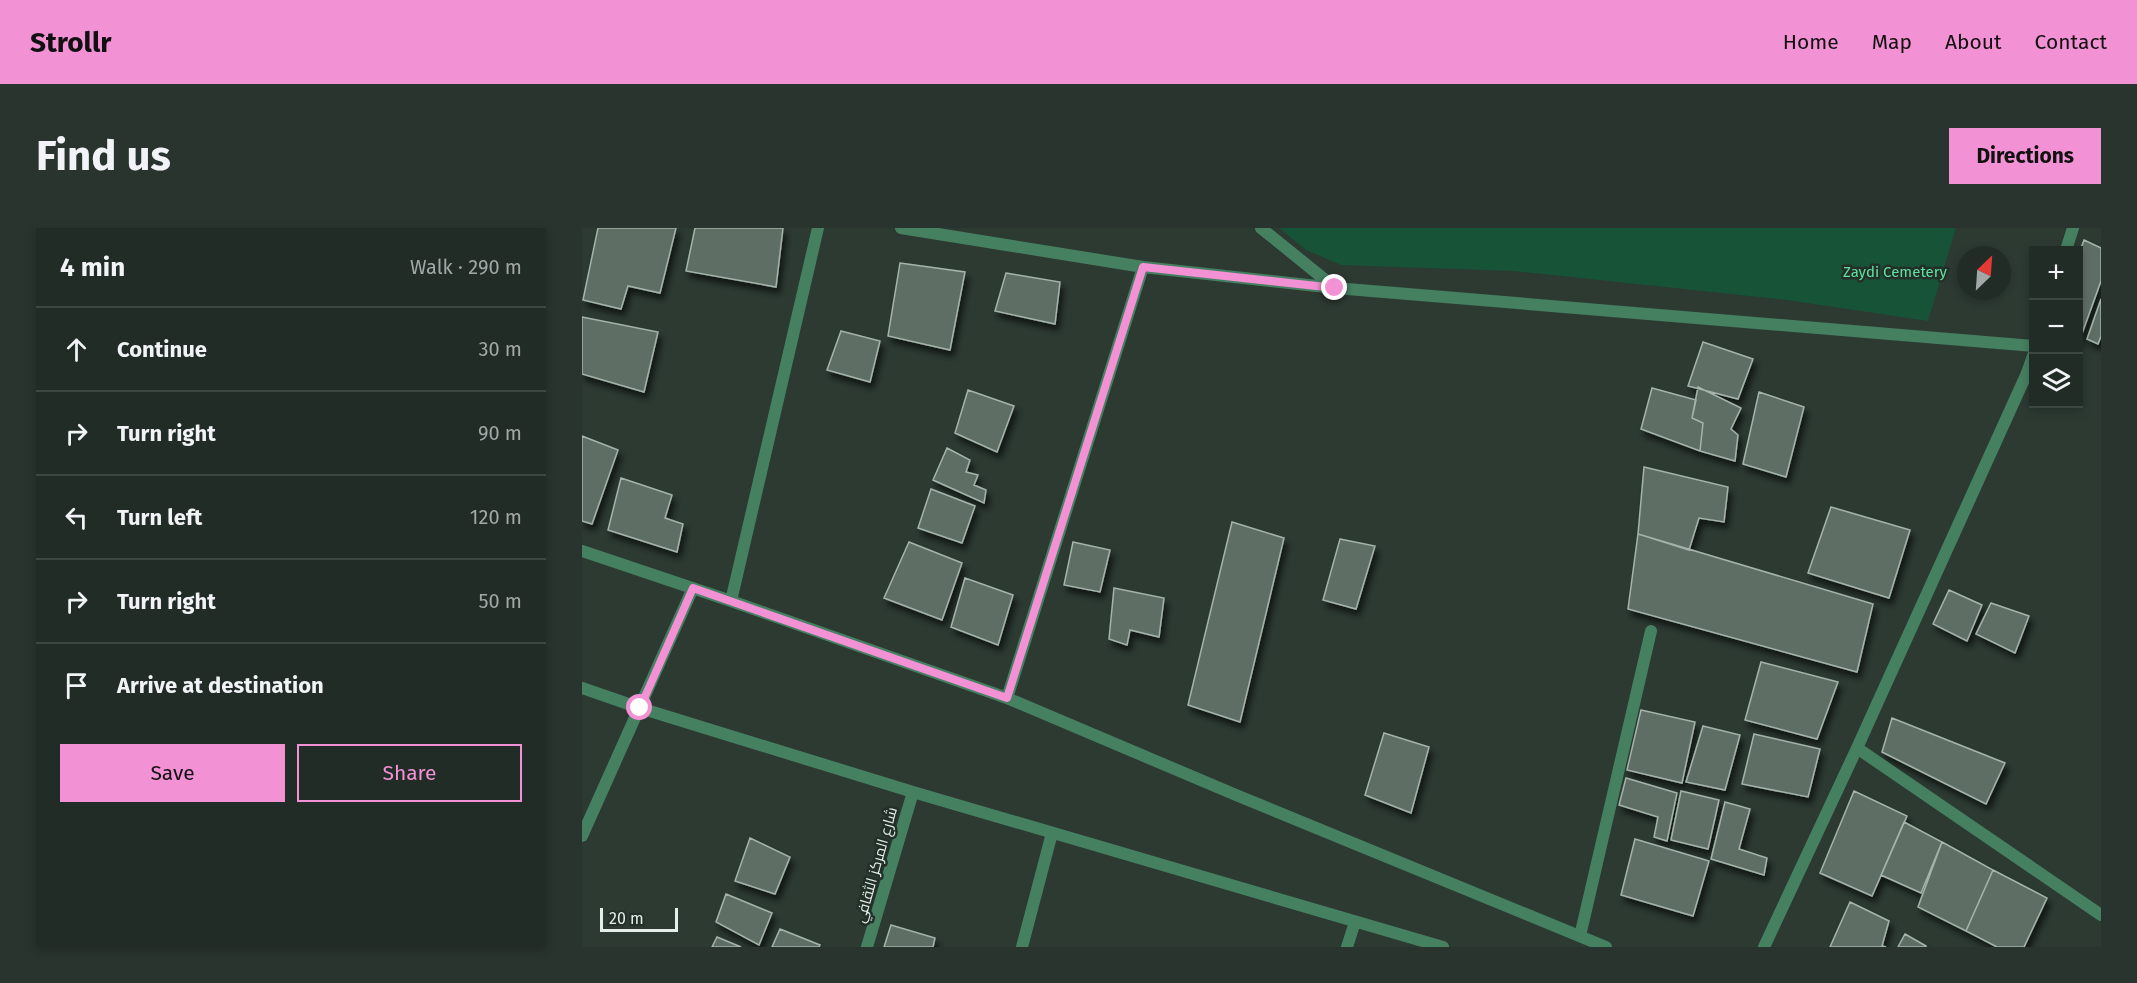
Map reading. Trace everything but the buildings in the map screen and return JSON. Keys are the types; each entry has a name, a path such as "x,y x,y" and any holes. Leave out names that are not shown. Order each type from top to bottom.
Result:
{"street":[{"path":"731,601 818,228"},
{"path":"901,228 1143,267 1335,288 2029,346"},
{"path":"1261,228 1335,288"},
{"path":"2067,246 2073,228"},
{"path":"1007,698 1143,267"},
{"path":"1764,947 1857,748 2033,354"},
{"path":"582,551 1007,698 1247,800 1606,947"},
{"path":"582,836 693,588"},
{"path":"1580,936 1651,631"},
{"path":"582,688 913,792 1443,947"},
{"path":"1857,748 2101,915"},
{"name":"شارع المركز الثقافي","path":"867,947 913,792"},
{"path":"1022,947 1052,833"},
{"path":"1347,947 1355,921"}],"green space":[{"name":"Zaydi Cemetery","path":"1279,228 1956,228 1928,321 1787,300 1515,271 1341,265 1306,250"}],"route":[{"path":"640,708 693,588 1007,698 1143,267 1335,288"}]}
